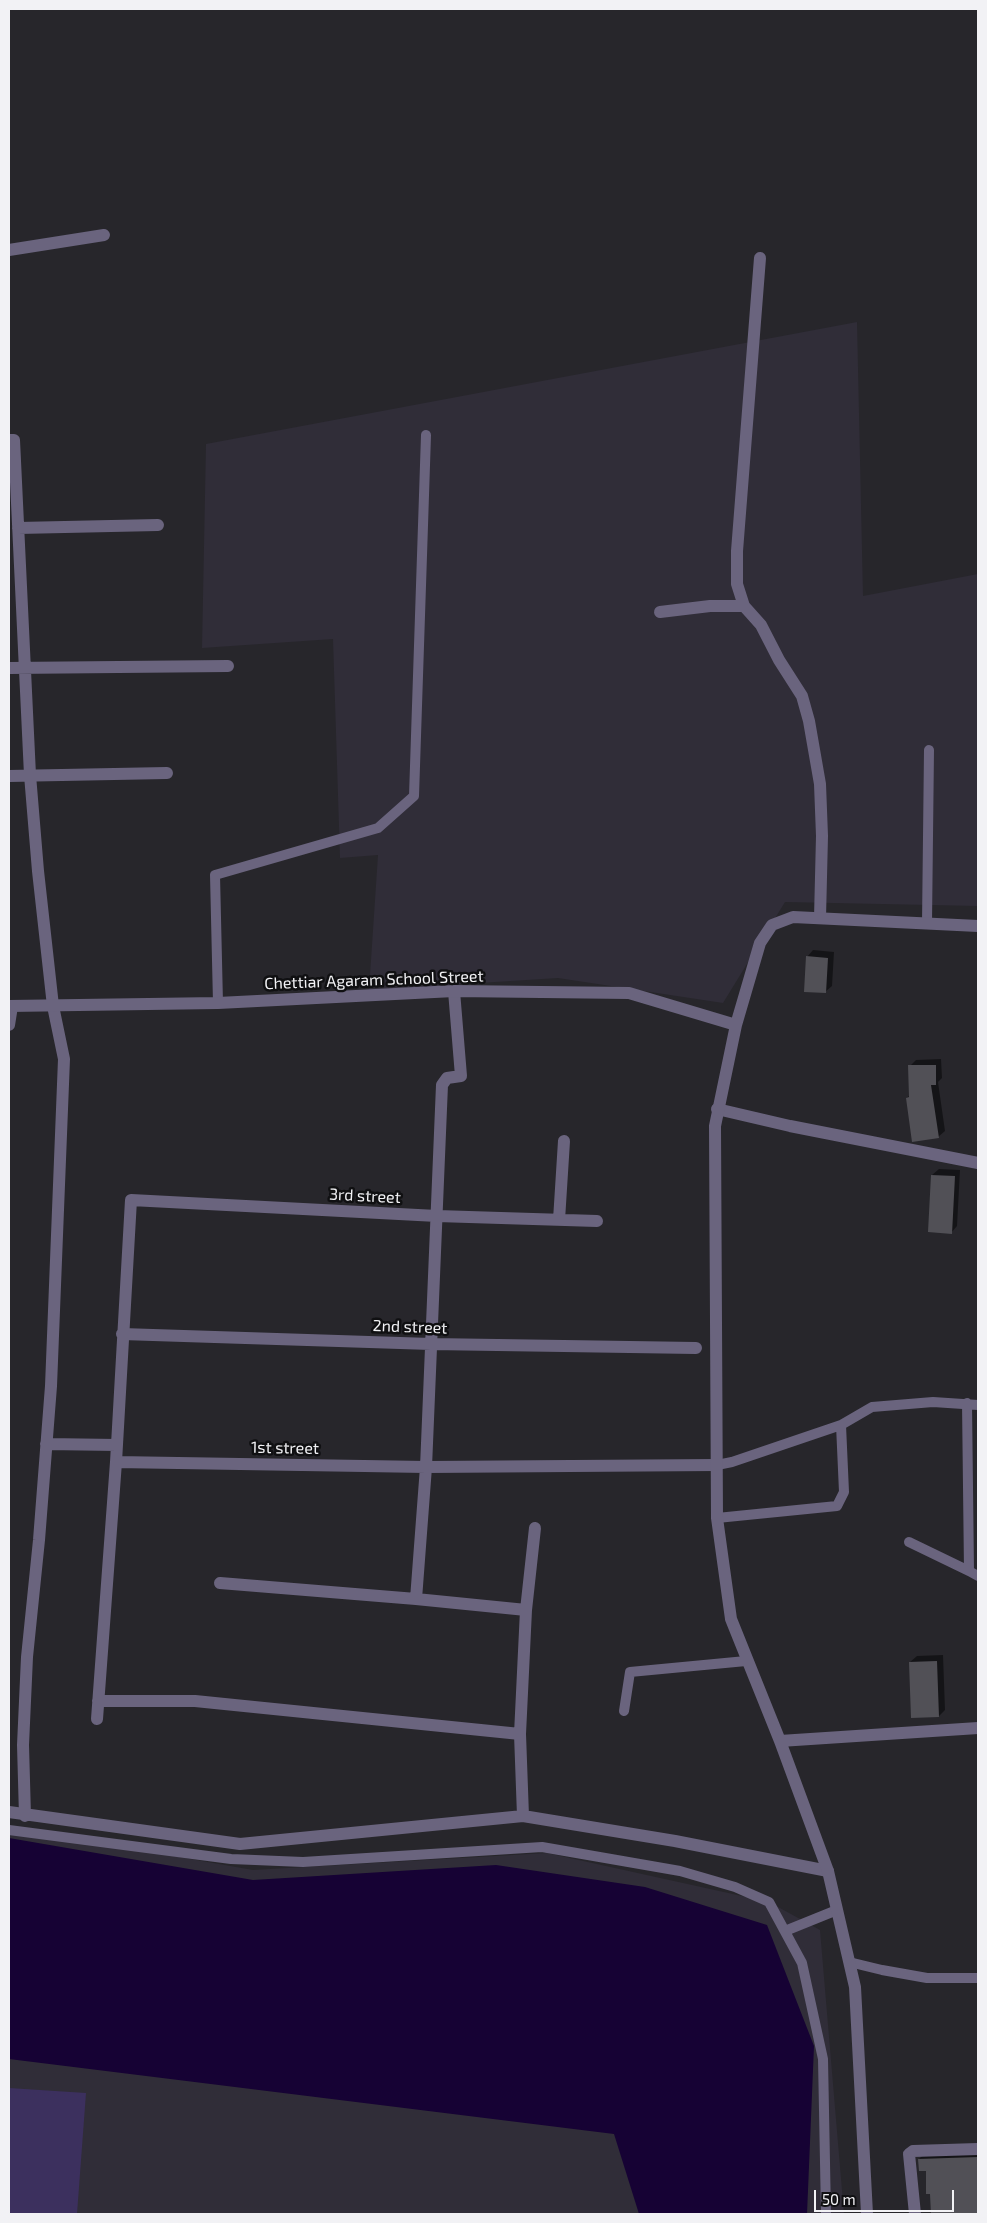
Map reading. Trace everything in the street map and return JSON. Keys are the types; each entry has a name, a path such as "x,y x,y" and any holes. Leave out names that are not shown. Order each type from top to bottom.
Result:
{"street":[{"path":"9,250 104,235"},
{"path":"760,258 737,551 737,584 744,606 761,625 779,660 802,696 810,721 820,784 822,836 820,918"},
{"path":"9,440 14,440 30,775 38,870 53,1006 64,1059 46,1444 27,1657 22,1745 25,1816"},
{"path":"18,528 158,525"},
{"path":"660,612 710,606 744,606"},
{"path":"9,668 228,666"},
{"path":"9,776 167,772"},
{"path":"867,2214 855,1987 828,1871 780,1741 746,1661 731,1619 717,1518 715,1126 717,1109 736,1025 760,943 772,925 793,918 820,918 978,926"},
{"path":"416,1599 426,1467 442,1085 447,1078 461,1076 454,991"},
{"name":"Chettiar Agaram School Street","path":"10,1006 218,1003 454,991 629,993 736,1025"},
{"path":"9,1025 10,1006"},
{"path":"717,1109 790,1126 978,1163"},
{"path":"559,1220 564,1142"},
{"name":"3rd street","path":"122,1334 130,1200 437,1216 597,1221"},
{"path":"97,1720 116,1462 122,1334"},
{"name":"2nd street","path":"122,1334 431,1344 696,1348"},
{"path":"46,1444 117,1445"},
{"name":"1st street","path":"116,1462 426,1467 717,1465"},
{"path":"523,1816 520,1734 526,1610 535,1528"},
{"path":"220,1583 526,1610"},
{"path":"98,1700 194,1702 520,1734"},
{"path":"780,1741 978,1728"},
{"path":"9,1812 25,1816 240,1844 523,1816 675,1841 828,1871"},
{"path":"915,2214 909,2154 912,2151 978,2149"}],"lane":[{"path":"218,1003 215,876 378,828 414,796 426,435"},
{"path":"927,923 929,750"},
{"path":"717,1465 732,1462 842,1425 872,1407 933,1402 978,1405"},
{"path":"967,1403 969,1571"},
{"path":"717,1518 837,1506 844,1492 842,1425"},
{"path":"909,1542 978,1576"},
{"path":"624,1711 630,1672 746,1661"},
{"path":"9,1830 231,1860 303,1862 542,1847 680,1871 735,1888 769,1902 802,1963 824,2059 826,2214"},
{"path":"785,1931 837,1910"},
{"path":"849,1962 927,1978 978,1978"}],"shaded area":[{"path":"857,322 863,596 978,574 978,906 785,902 723,1003 558,978 369,990 378,855 340,858 333,639 202,648 206,444"},
{"path":"9,1827 253,1870 547,1853 769,1902 820,1930 844,2214 9,2214"},
{"path":"9,1838 253,1880 496,1865 645,1887 767,1925 814,2046 807,2214 639,2214 614,2134 9,2059"},
{"path":"9,2088 86,2093 77,2214 9,2214"}],"building":[{"path":"806,956 828,958 826,993 804,992"},
{"path":"908,1065 936,1065 936,1085 931,1085 939,1138 912,1142 906,1098 909,1097"},
{"path":"931,1175 955,1176 952,1234 928,1232"},
{"path":"937,1661 939,1717 911,1718 909,1662"},
{"path":"978,2157 978,2214 931,2214 930,2194 926,2194 926,2171 919,2171 918,2159"}]}
